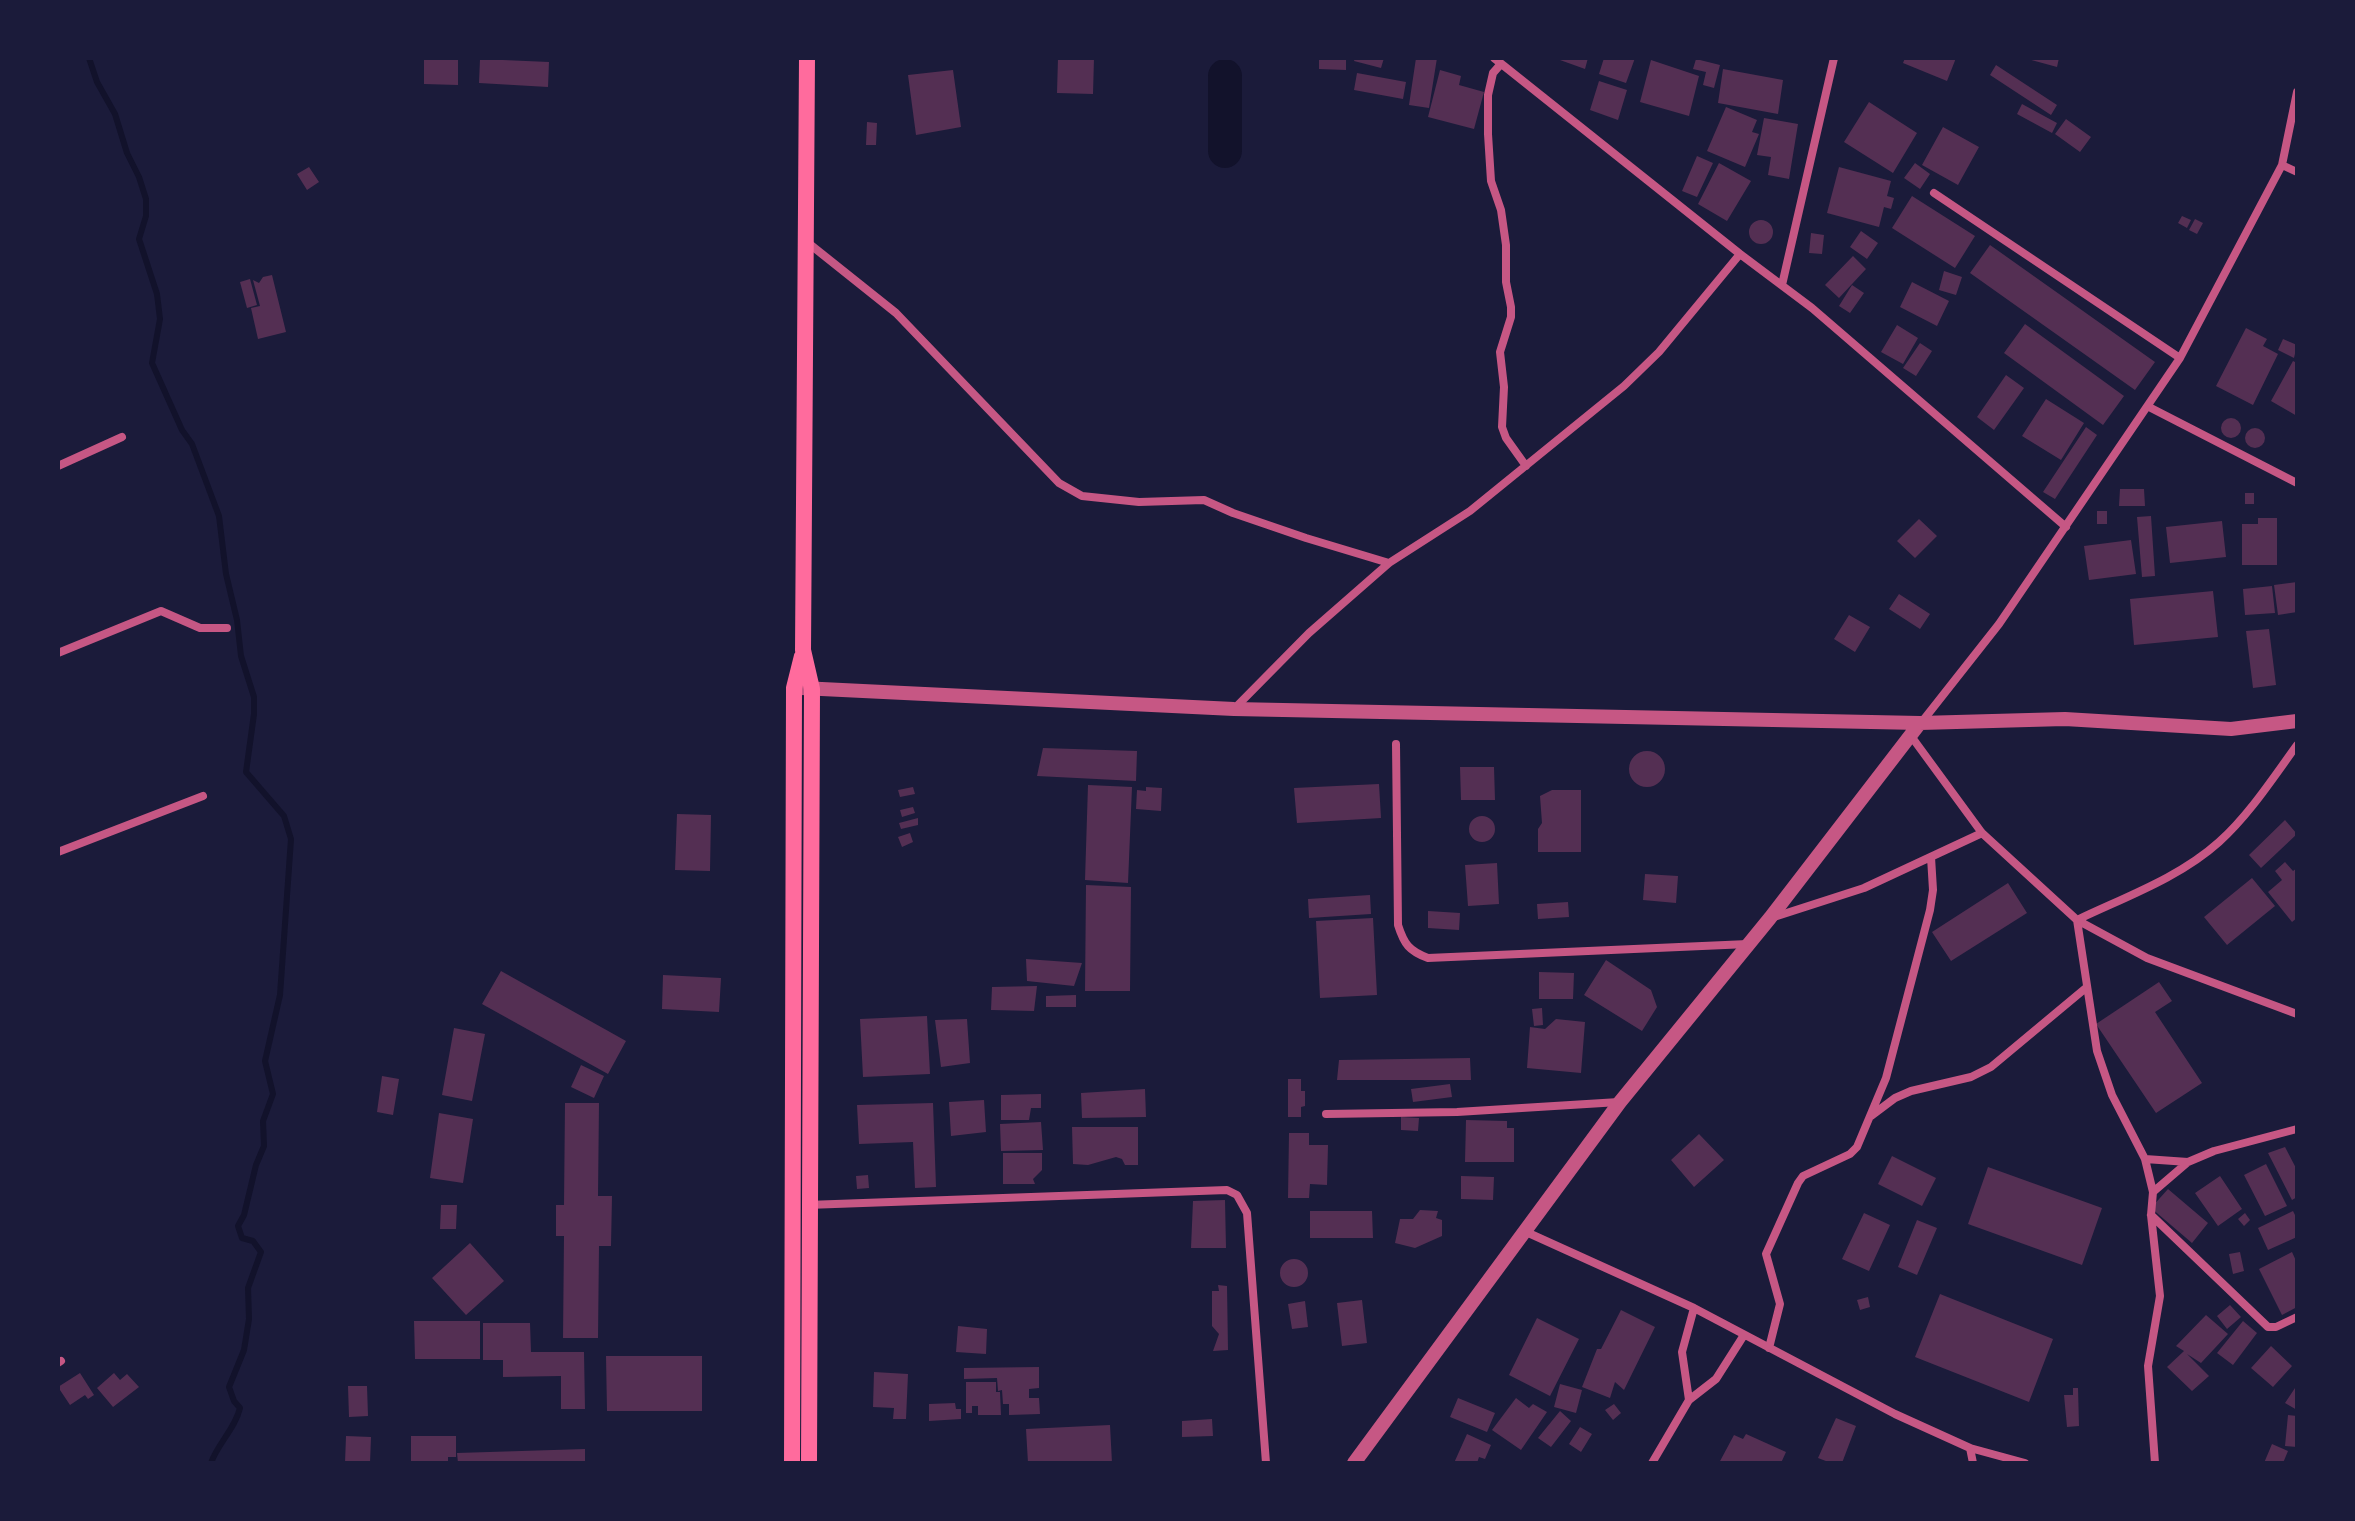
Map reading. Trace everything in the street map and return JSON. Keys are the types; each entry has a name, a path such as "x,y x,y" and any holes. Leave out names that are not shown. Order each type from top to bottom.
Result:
{"main road":[{"path":"807,58 803,650 794,688 809,1463"},
{"path":"792,1463 802,1206 812,689 803,650"}],"street":[{"path":"1782,285 1834,58"},
{"path":"1526,466 1502,427 1504,387 1500,352 1511,307 1506,282 1506,245 1501,210 1491,181 1488,134 1488,95 1497,61 1782,285 2066,527"},
{"path":"1354,1463 1620,1102 1770,918 1999,624 2149,407 2180,358 2282,165 2297,92"},
{"path":"2282,165 2297,172"},
{"path":"1934,193 2180,358"},
{"path":"806,242 896,313 1059,483 1082,496 1139,502 1204,500 1306,538 1389,563"},
{"path":"1234,709 1309,633 1389,563 1470,511 1644,368 1740,254"},
{"path":"2149,407 2297,483"},
{"path":"58,466 122,437"},
{"path":"58,653 161,611 200,628 227,628"},
{"path":"794,688 1234,709 1920,723 2065,719 2231,729 2297,721"},
{"path":"1911,736 1982,833 2077,920 2147,958 2297,1014"},
{"path":"1396,744 1398,925 1403,944 1414,953 1428,958 1748,944"},
{"path":"2077,920 2185,868 2219,842 2250,809 2297,745"},
{"path":"58,852 203,796"},
{"path":"1770,918 1864,888 1982,833"},
{"path":"1769,1348 1780,1304 1766,1254 1798,1183 1803,1176 1850,1154 1886,1078 1930,910 1933,890 1931,857"},
{"path":"2077,920 2097,1051 2112,1095 2145,1159 2153,1192 2151,1215 2160,1296 2148,1366 2152,1455 2155,1463"},
{"path":"1870,1116 1911,1091 1971,1077 1991,1067 2087,987"},
{"path":"1326,1114 1457,1112 1620,1102"},
{"path":"2153,1192 2188,1162 2214,1151 2297,1129"},
{"path":"2145,1159 2188,1162"},
{"path":"802,1206 1227,1190 1237,1195 1245,1204 1247,1213 1266,1463"},
{"path":"2151,1215 2268,1327 2276,1327 2297,1317"},
{"path":"1524,1231 1694,1308 1895,1414 1970,1448 2025,1463"},
{"path":"1689,1400 1682,1352 1694,1308"},
{"path":"1652,1463 1689,1400 1716,1379 1744,1335"},
{"path":"1970,1448 1973,1463"}],"building":[{"path":"424,58 458,58 458,85 424,84"},
{"path":"1058,58 1094,58 1093,94 1057,93"},
{"path":"1319,58 1346,58 1346,70 1319,69"},
{"path":"1355,58 1384,58 1381,68 1354,61"},
{"path":"1416,58 1437,58 1429,108 1409,105"},
{"path":"1561,58 1588,58 1585,69"},
{"path":"1604,58 1635,58 1626,83 1599,74"},
{"path":"1905,58 1956,58 1947,81 1903,63"},
{"path":"2024,58 2059,58 2057,67"},
{"path":"480,59 549,62 548,87 479,83"},
{"path":"1696,59 1720,65 1714,88 1703,85 1706,72 1693,69"},
{"path":"1651,60 1699,76 1689,116 1640,102"},
{"path":"1996,65 2057,105 2051,115 1990,75"},
{"path":"1723,69 1783,80 1778,114 1718,103"},
{"path":"953,70 961,127 916,135 908,75"},
{"path":"1440,70 1461,76 1459,85 1484,92 1474,129 1428,117"},
{"path":"1357,73 1406,82 1403,99 1354,90"},
{"path":"1599,81 1627,90 1618,120 1590,110"},
{"path":"1869,102 1917,133 1893,173 1844,142"},
{"path":"2022,104 2057,123 2052,133 2017,114"},
{"path":"1726,107 1757,120 1752,132 1759,134 1745,167 1707,151"},
{"path":"1764,118 1798,124 1789,179 1768,175 1771,157 1757,155"},
{"path":"2066,119 2091,137 2080,152 2055,134"},
{"path":"867,122 877,123 876,145 866,145"},
{"path":"1943,127 1979,147 1958,185 1922,165"},
{"path":"1697,156 1713,163 1697,197 1682,191"},
{"path":"1719,163 1751,181 1727,221 1698,204"},
{"path":"1915,163 1930,174 1920,189 1904,178"},
{"path":"309,167 319,182 307,190 297,174"},
{"path":"1839,167 1891,181 1887,196 1894,198 1891,209 1884,207 1879,227 1827,213"},
{"path":"1912,196 1975,236 1955,268 1892,228"},
{"path":"2182,216 2191,220 2187,228 2178,223"},
{"path":"2195,219 2203,223 2197,234 2189,230"},
{"path":"1761,220 1769,224 1773,232 1769,240 1761,244 1753,240 1749,232 1753,224"},
{"path":"1861,231 1878,243 1867,259 1850,247"},
{"path":"1811,233 1824,235 1822,254 1809,253"},
{"path":"1990,245 2155,362 2135,390 1970,273"},
{"path":"1853,256 1866,269 1839,298 1825,285"},
{"path":"1944,271 1962,277 1956,295 1939,290"},
{"path":"272,275 286,332 258,339 251,308 260,306 253,280 259,283 263,277"},
{"path":"250,279 257,305 247,308 240,282"},
{"path":"1912,282 1949,301 1937,326 1900,307"},
{"path":"1852,285 1864,293 1850,313 1839,306"},
{"path":"2025,324 2124,396 2103,425 2004,353"},
{"path":"1897,325 1918,338 1903,364 1881,352"},
{"path":"2246,328 2267,339 2263,346 2278,354 2253,405 2216,386"},
{"path":"2283,339 2297,345 2294,358 2278,350"},
{"path":"1920,343 1932,351 1916,376 1903,368"},
{"path":"2293,361 2297,363 2297,416 2271,401"},
{"path":"2006,375 2024,388 1994,430 1977,417"},
{"path":"2046,399 2084,423 2061,460 2022,436"},
{"path":"2231,418 2238,421 2241,428 2238,435 2231,438 2224,435 2221,428 2224,421"},
{"path":"2086,427 2097,435 2055,499 2043,492"},
{"path":"2255,428 2262,431 2265,438 2262,445 2255,448 2248,445 2245,438 2248,431"},
{"path":"2120,489 2144,489 2145,506 2119,506"},
{"path":"2245,493 2254,493 2254,504 2245,504"},
{"path":"2097,511 2107,511 2107,524 2097,524"},
{"path":"2151,516 2155,576 2142,577 2137,517"},
{"path":"2258,518 2277,518 2277,565 2242,565 2242,524 2258,524"},
{"path":"1919,519 1937,536 1915,558 1897,541"},
{"path":"2222,521 2226,557 2170,563 2166,527"},
{"path":"2131,540 2136,574 2089,580 2084,546"},
{"path":"2297,582 2297,612 2278,615 2274,585"},
{"path":"2272,586 2275,613 2245,615 2243,589"},
{"path":"2213,591 2218,637 2134,645 2130,599"},
{"path":"1899,594 1930,614 1920,629 1889,609"},
{"path":"1849,615 1870,627 1855,652 1834,639"},
{"path":"2269,629 2276,685 2253,688 2246,631"},
{"path":"1043,748 1137,751 1136,781 1037,776"},
{"path":"1647,751 1660,756 1665,769 1660,782 1647,787 1634,782 1629,769 1634,756"},
{"path":"1460,767 1494,767 1495,800 1461,800"},
{"path":"1379,784 1381,818 1297,823 1294,788"},
{"path":"1088,785 1132,787 1128,883 1085,880"},
{"path":"913,787 915,794 900,797 898,790"},
{"path":"1146,787 1162,788 1161,811 1136,809 1137,790 1146,791"},
{"path":"1552,790 1581,790 1581,852 1538,852 1538,829 1542,823 1540,796"},
{"path":"913,807 915,813 902,817 900,810"},
{"path":"677,814 711,815 710,871 675,870"},
{"path":"1482,816 1491,820 1495,829 1491,838 1482,842 1473,838 1469,829 1473,820"},
{"path":"918,818 918,825 901,829 899,823"},
{"path":"2285,820 2297,834 2261,868 2249,855"},
{"path":"910,833 913,842 902,847 898,837"},
{"path":"2285,862 2293,871 2297,868 2297,918 2292,922 2268,892 2282,880 2275,871"},
{"path":"1497,863 1499,904 1468,906 1465,865"},
{"path":"1645,874 1678,876 1676,903 1643,900"},
{"path":"2252,878 2275,906 2227,945 2204,917"},
{"path":"2008,883 2027,913 1951,961 1932,932"},
{"path":"1086,885 1131,887 1130,991 1085,991"},
{"path":"1370,895 1371,914 1309,918 1308,899"},
{"path":"1568,902 1569,917 1538,919 1537,904"},
{"path":"1428,911 1460,913 1459,930 1428,928"},
{"path":"1373,918 1377,995 1320,998 1316,921"},
{"path":"1026,959 1082,963 1074,986 1027,981"},
{"path":"1606,960 1651,990 1657,1007 1642,1031 1584,995"},
{"path":"501,971 626,1041 608,1074 482,1004"},
{"path":"1539,972 1574,973 1573,999 1539,999"},
{"path":"663,975 721,978 719,1012 662,1009"},
{"path":"2159,982 2172,1001 2155,1012 2202,1083 2156,1113 2096,1024"},
{"path":"1037,986 1034,1011 991,1010 992,987"},
{"path":"1076,995 1076,1007 1046,1007 1046,996"},
{"path":"1542,1008 1543,1025 1534,1026 1532,1009"},
{"path":"927,1016 930,1074 863,1077 860,1019"},
{"path":"967,1019 970,1063 941,1067 935,1020"},
{"path":"1556,1019 1585,1022 1581,1073 1527,1068 1530,1027 1545,1029"},
{"path":"454,1028 485,1034 472,1101 442,1095"},
{"path":"1470,1058 1471,1080 1337,1080 1339,1060"},
{"path":"581,1065 604,1076 594,1098 571,1087"},
{"path":"382,1076 399,1079 393,1115 377,1112"},
{"path":"1288,1079 1301,1079 1305,1106 1301,1107 1301,1117 1288,1117"},
{"path":"1450,1084 1452,1097 1413,1102 1411,1089"},
{"path":"1145,1089 1146,1117 1082,1118 1081,1093"},
{"path":"1041,1094 1041,1108 1031,1108 1029,1120 1001,1120 1001,1095"},
{"path":"984,1100 986,1132 951,1136 949,1102"},
{"path":"565,1103 599,1103 598,1196 612,1196 611,1246 599,1246 598,1338 563,1338 564,1236 556,1236 556,1205 564,1205"},
{"path":"933,1103 936,1187 915,1188 913,1142 859,1144 857,1105"},
{"path":"439,1113 473,1119 463,1183 430,1178"},
{"path":"1401,1117 1419,1118 1418,1131 1401,1130"},
{"path":"1466,1120 1507,1121 1507,1128 1514,1128 1514,1162 1465,1162"},
{"path":"1041,1122 1043,1150 1001,1151 1000,1124"},
{"path":"1072,1127 1138,1127 1138,1165 1125,1165 1122,1159 1116,1157 1088,1165 1073,1164"},
{"path":"1289,1133 1309,1133 1309,1145 1328,1145 1327,1185 1310,1184 1309,1198 1288,1198"},
{"path":"1699,1134 1724,1160 1694,1187 1671,1160"},
{"path":"2285,1147 2297,1170 2297,1197 2292,1200 2268,1153"},
{"path":"1003,1153 1042,1153 1042,1170 1033,1179 1035,1184 1003,1184"},
{"path":"1892,1156 1936,1178 1922,1206 1878,1184"},
{"path":"2266,1164 2287,1206 2265,1216 2244,1175"},
{"path":"1988,1167 2102,1208 2082,1265 1968,1224"},
{"path":"868,1175 869,1188 857,1189 856,1176"},
{"path":"1461,1176 1494,1177 1493,1200 1461,1199"},
{"path":"2220,1176 2242,1209 2218,1226 2195,1193"},
{"path":"2168,1189 2208,1223 2192,1243 2151,1208"},
{"path":"1225,1200 1226,1248 1191,1248 1193,1201"},
{"path":"441,1205 457,1205 456,1229 440,1229"},
{"path":"1420,1210 1438,1211 1436,1218 1442,1220 1442,1236 1415,1248 1395,1243 1400,1219 1413,1219"},
{"path":"1310,1211 1372,1211 1373,1238 1310,1238"},
{"path":"2293,1211 2297,1219 2297,1237 2268,1250 2258,1228"},
{"path":"1864,1213 1890,1225 1869,1271 1842,1259"},
{"path":"2245,1213 2250,1220 2244,1226 2238,1219"},
{"path":"1917,1220 1937,1228 1917,1275 1898,1267"},
{"path":"470,1243 504,1281 466,1315 432,1278"},
{"path":"2240,1252 2244,1271 2233,1274 2229,1254"},
{"path":"2292,1252 2297,1263 2297,1307 2282,1315 2259,1269"},
{"path":"1294,1259 1304,1263 1308,1273 1304,1283 1294,1287 1284,1283 1280,1273 1284,1263"},
{"path":"1218,1285 1227,1286 1228,1350 1213,1351 1219,1334 1212,1326 1212,1291 1219,1291"},
{"path":"1940,1294 2053,1339 2029,1402 1915,1357"},
{"path":"1868,1297 1870,1307 1860,1310 1857,1300"},
{"path":"1362,1300 1367,1343 1342,1346 1337,1303"},
{"path":"1305,1301 1308,1327 1292,1329 1288,1304"},
{"path":"2230,1305 2241,1317 2227,1329 2217,1316"},
{"path":"1621,1310 1655,1327 1624,1390 1615,1382 1610,1398 1582,1387 1597,1349 1601,1349"},
{"path":"2206,1315 2228,1334 2201,1363 2187,1354 2209,1376 2192,1391 2167,1367 2184,1351 2176,1346"},
{"path":"1537,1318 1579,1339 1550,1396 1509,1375"},
{"path":"414,1321 480,1321 480,1359 415,1359"},
{"path":"2243,1321 2257,1333 2233,1365 2217,1353"},
{"path":"483,1323 530,1323 531,1352 584,1352 585,1409 561,1409 561,1376 503,1377 503,1360 483,1360"},
{"path":"958,1326 987,1329 986,1354 956,1352"},
{"path":"2271,1346 2292,1366 2273,1387 2251,1368"},
{"path":"606,1356 702,1356 702,1411 607,1411"},
{"path":"1039,1367 1039,1388 1029,1389 1029,1398 1039,1398 1040,1414 1009,1415 1009,1404 1003,1404 997,1378 964,1379 964,1368"},
{"path":"874,1372 908,1374 906,1419 893,1419 894,1408 873,1407"},
{"path":"80,1373 94,1395 88,1399 85,1395 70,1405 58,1387"},
{"path":"114,1373 120,1380 127,1374 139,1387 113,1407 97,1388"},
{"path":"966,1382 996,1382 996,1392 1000,1392 1001,1415 978,1415 978,1406 972,1406 972,1413 966,1413"},
{"path":"1560,1384 1582,1390 1576,1413 1554,1407"},
{"path":"2297,1385 2297,1410 2285,1403"},
{"path":"348,1386 367,1386 368,1416 349,1417"},
{"path":"2073,1388 2078,1388 2079,1426 2067,1427 2064,1395 2073,1395"},
{"path":"1458,1398 1495,1413 1487,1432 1450,1417"},
{"path":"1516,1398 1529,1408 1533,1404 1547,1412 1521,1450 1492,1430"},
{"path":"955,1403 956,1409 961,1409 961,1419 929,1421 929,1404"},
{"path":"1614,1404 1621,1413 1613,1420 1605,1410"},
{"path":"1560,1411 1571,1421 1551,1447 1538,1438"},
{"path":"2288,1415 2297,1416 2297,1447 2285,1446"},
{"path":"1836,1418 1856,1426 1842,1463 1818,1458"},
{"path":"1212,1419 1213,1436 1182,1437 1182,1421"},
{"path":"1110,1425 1112,1463 1028,1463 1026,1429"},
{"path":"1580,1427 1592,1434 1581,1452 1569,1444"},
{"path":"1467,1434 1491,1445 1485,1459 1479,1457 1477,1463 1454,1463"},
{"path":"1746,1434 1786,1452 1781,1463 1719,1463 1734,1435 1743,1439"},
{"path":"346,1436 371,1437 370,1463 345,1463"},
{"path":"411,1436 456,1436 456,1457 448,1457 448,1463 411,1462"},
{"path":"2272,1444 2288,1451 2283,1463 2264,1463"},
{"path":"585,1449 585,1463 458,1463 457,1453"}],"waterway":[{"path":"89,58 97,82 115,114 146,199 146,216 139,239 157,294 160,319 152,363 182,430 192,444 219,516 241,656 254,697 246,772 284,816 291,839 280,995 265,1061 273,1094 263,1121 264,1146 238,1226 242,1238 253,1241 261,1252 248,1288 249,1319 244,1350 229,1387 240,1408 211,1463"},
{"path":"1225,76 1227,58"},
{"path":"1225,76 1225,151"}]}
